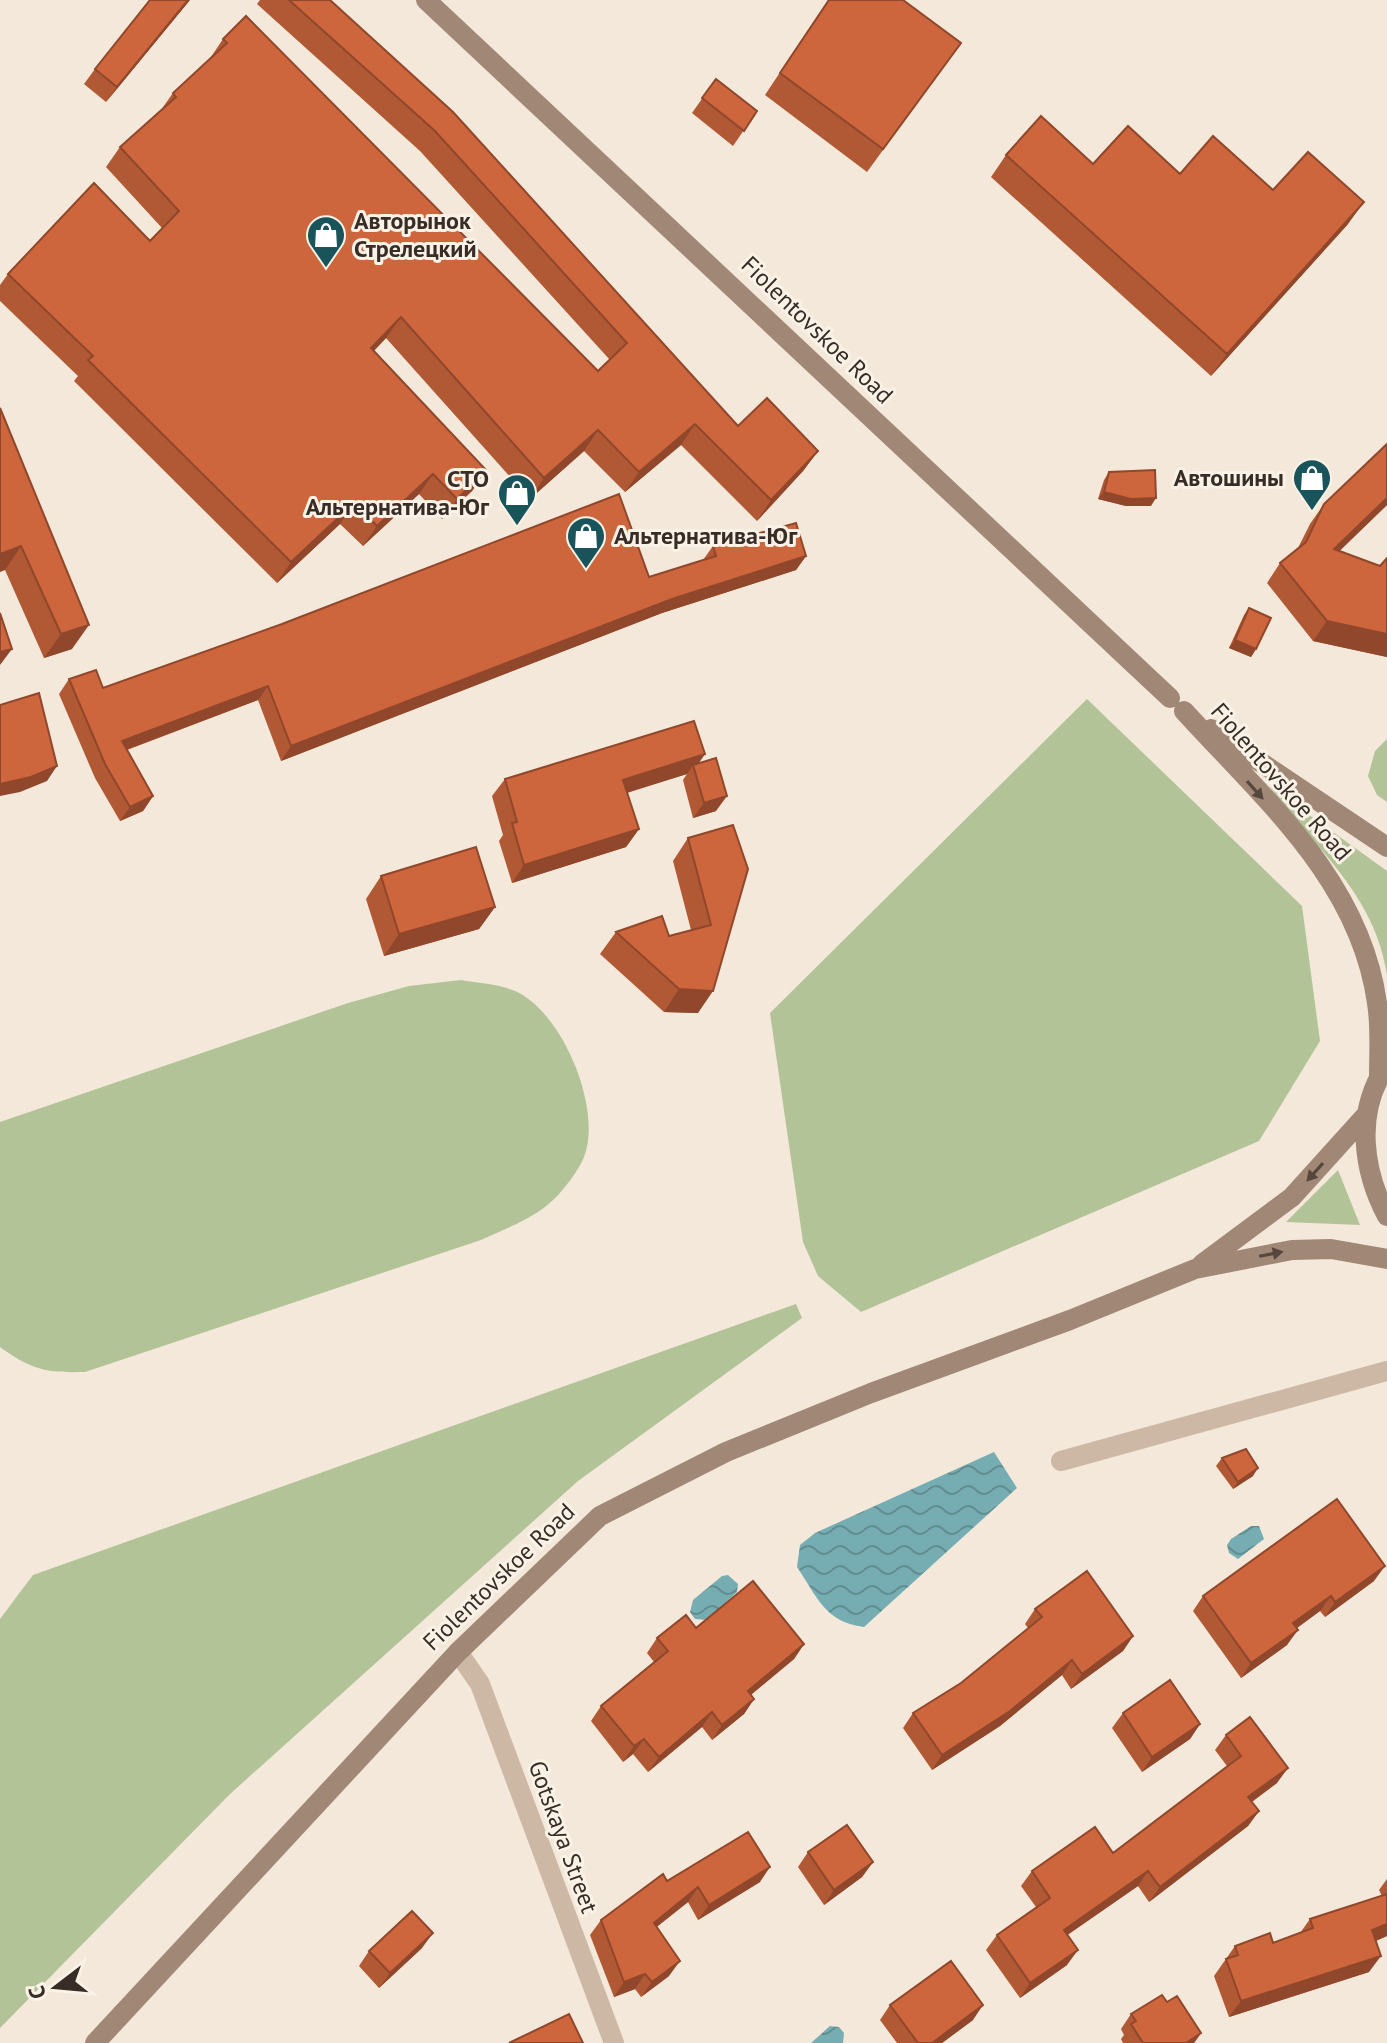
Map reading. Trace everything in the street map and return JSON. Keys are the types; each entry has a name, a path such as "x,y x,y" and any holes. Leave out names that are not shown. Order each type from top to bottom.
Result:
{"main road":[{"name":"Fiolentovskoe Road","path":"426,0 1170,698"},
{"name":"Fiolentovskoe Road","path":"1387,847 1184,711 1322,863 1346,903 1363,946 1377,1003 1383,1071 1367,1114 1365,1153 1374,1192 1387,1216"},
{"name":"Fiolentovskoe Road","path":"1195,1269 1292,1197 1367,1114"},
{"name":"Fiolentovskoe Road","path":"95,2043 458,1652 600,1516 726,1452 1195,1269 1292,1250 1331,1249 1387,1259"}],"street":[{"path":"1061,1461 1387,1371"},
{"name":"Gotskaya Street","path":"458,1652 480,1684 614,2043"}],"green space":[{"path":"1087,699 1302,906 1320,1041 1259,1141 861,1312 818,1276 803,1242 770,1013"},
{"path":"1387,739 1387,802 1377,795 1368,776 1375,751"},
{"path":"1269,786 1387,871 1387,975 1380,946 1357,896"},
{"path":"461,980 509,989 532,1002 548,1019 574,1064 588,1114 588,1137 578,1169 547,1206 481,1240 85,1372 40,1368 21,1361 0,1347 0,1122 348,1003 409,986"},
{"path":"1338,1170 1360,1225 1286,1222"},
{"path":"796,1304 802,1318 578,1481 230,1794 0,2028 0,1619 33,1575"}],"water":[{"path":"994,1452 1017,1488 864,1627 840,1620 824,1607 797,1567 800,1545 815,1533"},
{"path":"1251,1526 1259,1526 1264,1539 1238,1559 1229,1553 1227,1545"},
{"path":"728,1575 738,1584 737,1592 707,1620 695,1619 690,1612 693,1600 722,1576"},
{"path":"830,2026 839,2027 844,2033 843,2043 811,2043"}],"building":[{"path":"150,0 188,0 117,87 95,69"},
{"path":"289,0 330,0 453,112 738,426 767,398 818,451 771,500 695,424 639,472 598,430 544,478 401,317 371,348 486,470 457,499 433,474 377,526 354,503 291,562 88,360 93,356 8,274 94,183 150,241 179,211 120,147 176,97 173,93 227,43 223,39 246,16 598,371 627,343 435,131"},
{"path":"829,0 903,0 961,43 883,149 780,73"},
{"path":"716,79 757,111 744,131 702,98"},
{"path":"1041,116 1093,164 1128,126 1180,174 1213,136 1273,190 1308,152 1364,202 1227,354 1006,155"},
{"path":"0,408 89,625 61,634 21,546 0,554"},
{"path":"1387,444 1387,498 1334,549 1380,566 1387,558 1387,634 1327,621 1280,563 1306,542 1324,504"},
{"path":"1155,470 1156,498 1131,499 1104,492 1109,472"},
{"path":"619,494 649,577 716,556 713,546 796,523 806,556 672,599 291,746 268,686 122,741 153,796 130,807 105,764 69,679 96,670 103,688 282,624"},
{"path":"1249,608 1271,618 1256,649 1235,640"},
{"path":"0,613 12,649 0,652"},
{"path":"39,693 57,766 31,777 0,784 0,705"},
{"path":"694,721 705,754 623,780 639,829 524,865 512,823 517,822 505,779"},
{"path":"716,758 727,796 704,803 693,765"},
{"path":"733,825 748,869 713,991 679,989 616,932 662,916 669,936 711,925 688,838"},
{"path":"476,847 495,907 399,934 381,876"},
{"path":"1246,1449 1258,1468 1238,1482 1222,1458"},
{"path":"1337,1499 1385,1566 1335,1602 1331,1596 1293,1623 1298,1630 1251,1663 1203,1596"},
{"path":"1087,1571 1133,1636 1082,1674 1072,1660 1010,1711 942,1755 913,1713 961,1683 1042,1617 1035,1609"},
{"path":"753,1581 804,1644 748,1691 754,1699 722,1725 712,1712 659,1757 644,1739 634,1746 601,1706 668,1651 657,1638 686,1615 696,1628"},
{"path":"1170,1680 1200,1724 1152,1757 1123,1713"},
{"path":"1250,1717 1288,1768 1248,1797 1259,1811 1160,1887 1148,1871 1064,1930 1078,1950 1030,1983 997,1935 1050,1898 1032,1871 1095,1827 1113,1853 1241,1756 1226,1735"},
{"path":"847,1825 873,1862 834,1890 808,1852"},
{"path":"748,1832 770,1867 709,1905 698,1887 654,1923 680,1961 652,1982 645,1974 624,1982 601,1920 663,1874 667,1881"},
{"path":"1387,1894 1387,1924 1372,1930 1381,1956 1241,2001 1226,1959 1238,1955 1235,1946 1270,1933 1273,1943 1313,1928 1310,1919"},
{"path":"412,1911 433,1933 390,1973 369,1951"},
{"path":"951,1961 983,2005 932,2043 918,2043 890,2005"},
{"path":"1162,1995 1167,2002 1177,1996 1201,2033 1186,2043 1143,2043 1131,2024 1136,2021 1131,2014"},
{"path":"569,2014 583,2043 509,2043"}],"place":[{"name":"Авторынок Стрелецкий","path":"326,269"},
{"name":"Автошины","path":"1312,512"},
{"name":"СТО Альтернатива-Юг","path":"517,527"},
{"name":"Альтернатива-Юг","path":"586,570"}]}
